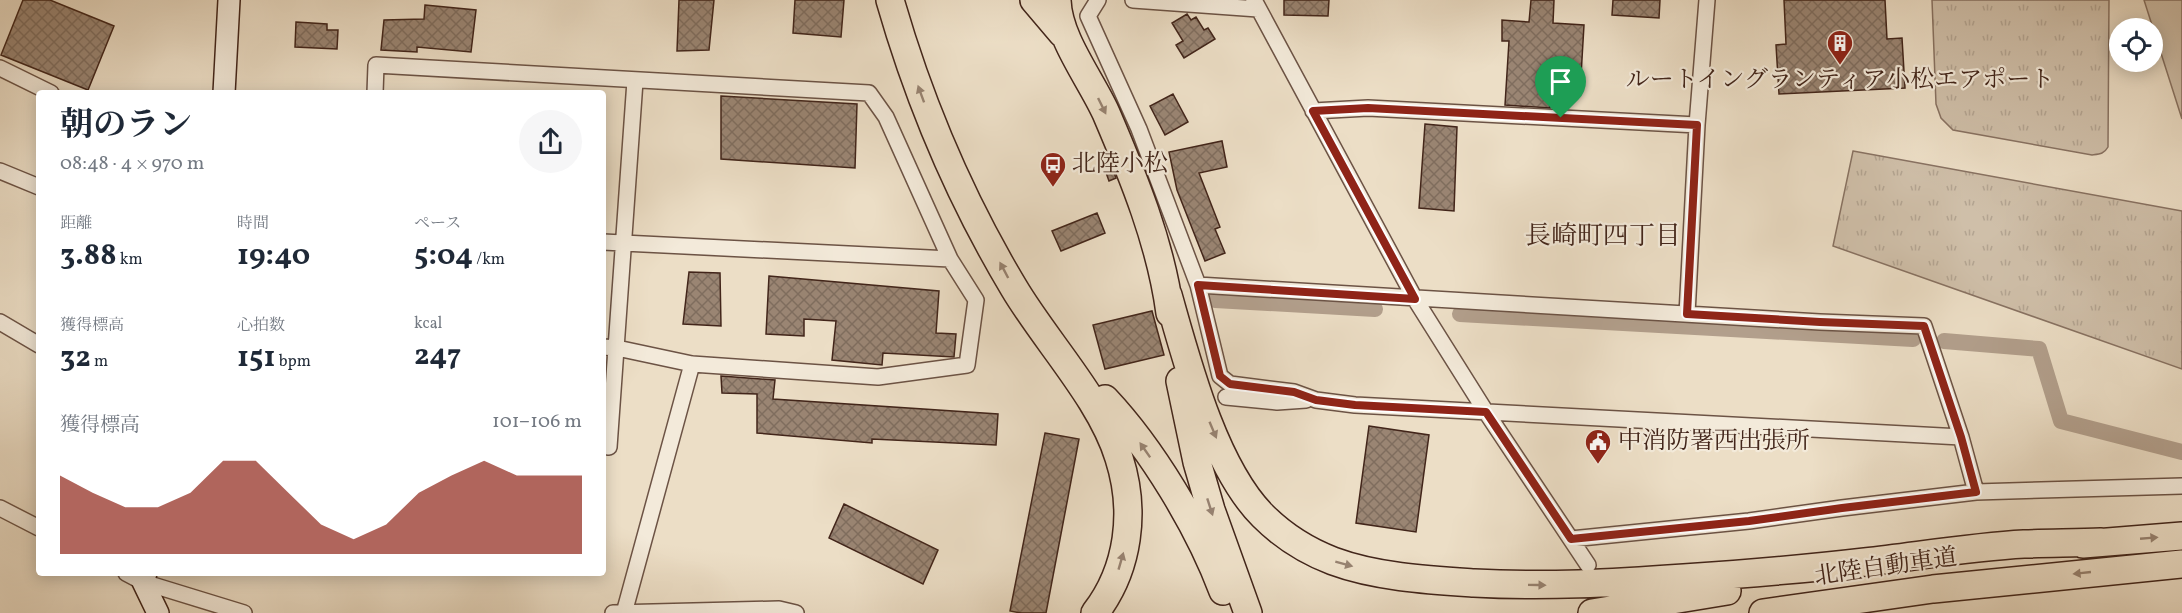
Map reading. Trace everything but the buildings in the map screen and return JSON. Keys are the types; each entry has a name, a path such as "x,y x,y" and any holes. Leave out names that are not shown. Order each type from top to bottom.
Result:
{"highway":[{"path":"874,0 907,55"},
{"path":"890,0 907,55 954,177 1013,288 1109,430 1119,458 1126,489 1128,521 1125,550 1117,577 1095,613"},
{"path":"1034,0 1052,20 1076,54"},
{"path":"1057,0 1057,10 1063,29 1105,111 1137,193 1156,245 1168,295 1202,406 1232,472 1247,497 1270,522 1284,534 1332,561 1414,577 1504,585 1616,583 1783,571 2022,544 2101,542"},
{"path":"1168,295 1179,376 1197,462 1211,510 1248,613"},
{"path":"1052,345 1109,404 1148,453 1200,542 1216,573 1231,613"},
{"name":"北陸自動車道","path":"1592,613 1930,561 2101,542 2182,536"},
{"name":"北陸自動車道","path":"1763,613 1944,588 2182,564"}],"street":[{"path":"224,90 229,0"},
{"path":"1098,0 1089,16 1139,129 1198,285 1220,376 1230,384 1294,392 1316,400"},
{"path":"1133,0 1256,5 1415,299 1486,412 1588,565"},
{"path":"1687,314 1697,125 1707,0"},
{"path":"375,90 376,65 869,93 886,117 950,259 976,300 967,365 878,377 692,364 610,347"},
{"path":"0,68 45,90"},
{"path":"606,446 609,447 610,347 624,243 635,81"},
{"path":"1313,111 1368,108 1697,125"},
{"path":"0,171 36,187"},
{"path":"606,242 950,259"},
{"path":"1198,285 1820,322 1924,326 1961,437 1976,492"},
{"path":"0,322 36,343"},
{"path":"624,613 692,364"},
{"path":"1226,397 1277,402 1316,400 1355,405 1961,437"},
{"path":"1571,539 1749,521 1976,492 2182,486"},
{"path":"0,508 36,526"},
{"path":"138,576 158,613"},
{"path":"138,576 244,613"},
{"path":"613,613 779,609 796,613"}],"green space":[{"path":"1932,0 2109,0 2108,147 2101,153 2092,155 1953,130 1941,118 1936,104"},
{"path":"2144,0 2182,0 2182,119 2163,60 2163,18 2150,18"},
{"path":"1853,151 2182,211 2182,369 1833,246"}],"waterway":[{"path":"1215,300 1375,309"},
{"path":"1460,314 1913,339"},
{"path":"1944,341 2039,349 2061,421 2182,452"}],"place":[{"name":"ルートイングランティア小松エアポート","path":"1840,66"},
{"name":"北陸小松","path":"1053,188"},
{"name":"中消防署西出張所","path":"1598,465"}],"district":[{"name":"長崎町四丁目","path":"1603,237"}],"route":[{"path":"1368,108 1561,118 1697,125 1687,314 1924,326 1961,437 1976,492 1749,521 1571,539 1486,412 1355,405 1316,400 1294,392 1230,384 1220,376 1198,285 1415,299 1313,111 1368,108"}]}
